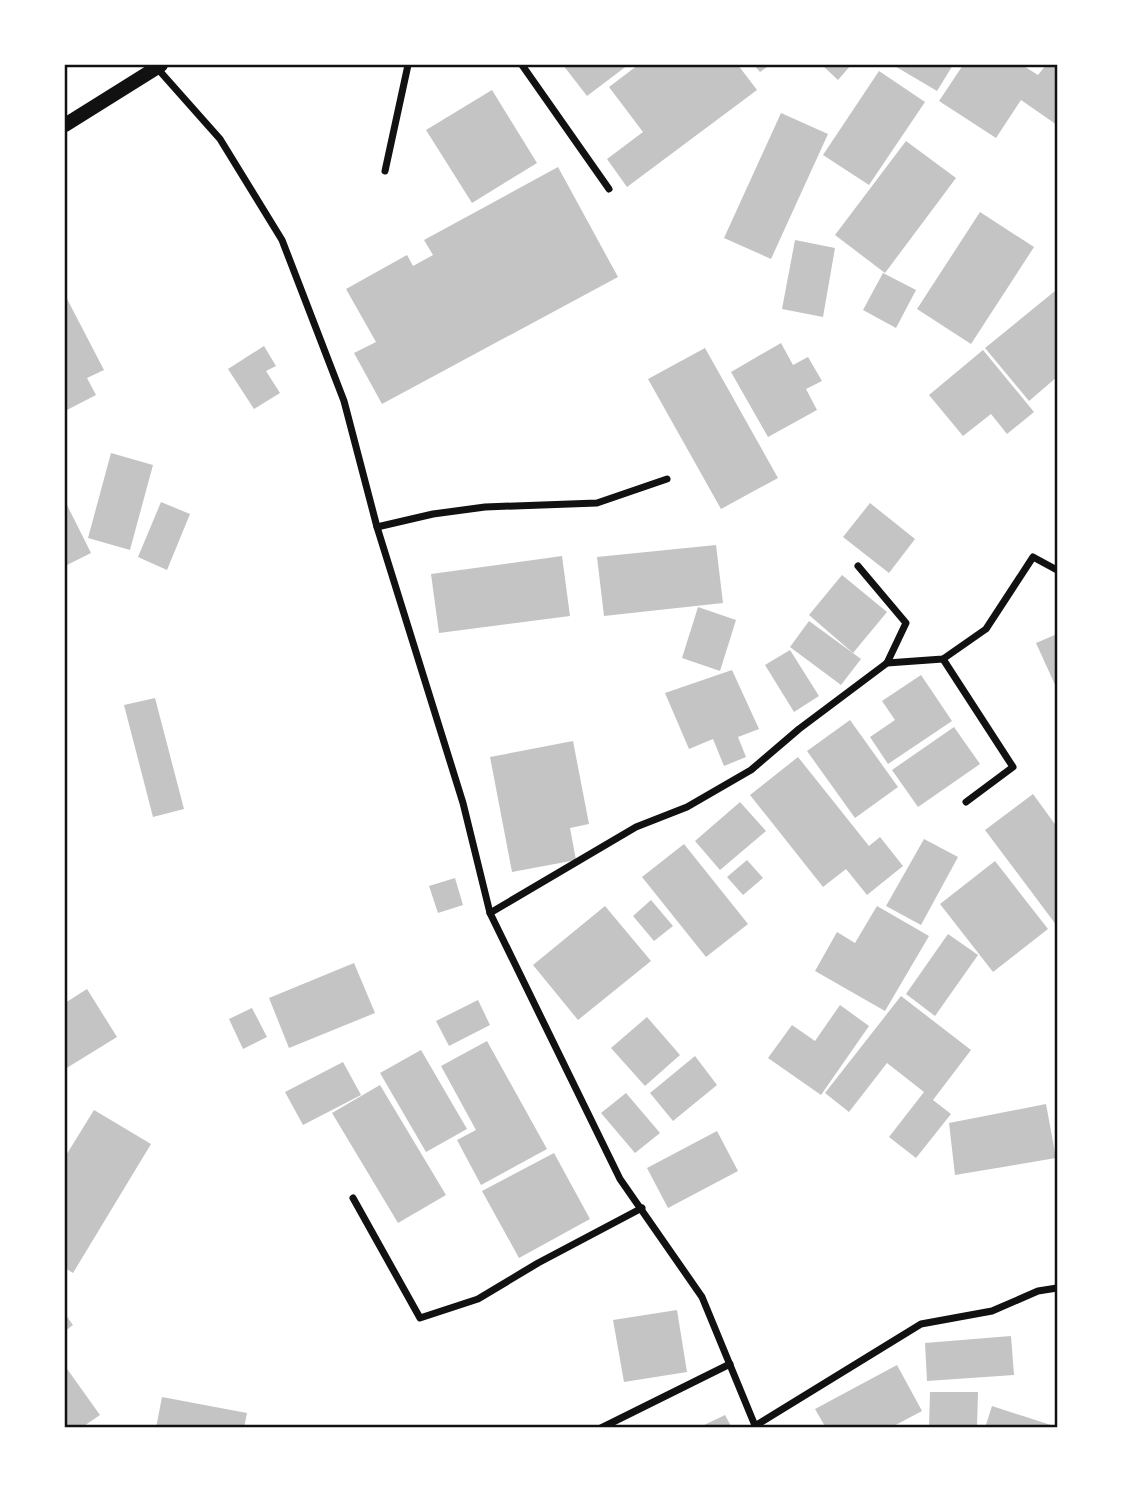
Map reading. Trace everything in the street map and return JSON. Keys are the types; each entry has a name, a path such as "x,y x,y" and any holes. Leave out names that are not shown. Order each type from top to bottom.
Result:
{"main road":[{"path":"65,125 159,66"}],"street":[{"path":"385,171 408,65"},
{"path":"522,65 609,189"},
{"path":"159,66 220,139 282,240 344,401 377,527 463,803 490,913 620,1179 702,1297 755,1427 921,1324 992,1311 1038,1291 1057,1288"},
{"path":"377,527 433,514 485,507 597,503 667,479"},
{"path":"887,663 943,659 986,629 1033,557 1057,570"},
{"path":"490,913 636,827 687,807 751,770 799,729 887,663 906,623 859,566"},
{"path":"943,659 1013,768 966,802"},
{"path":"353,1198 419,1318 478,1299 538,1263 642,1208"},
{"path":"601,1428 730,1364"}],"building":[{"path":"563,65 628,65 587,96"},
{"path":"638,65 738,65 757,90 627,187 607,159 643,132 609,87"},
{"path":"754,65 770,65 760,72"},
{"path":"822,65 851,65 838,80"},
{"path":"893,65 953,65 937,91"},
{"path":"963,65 1022,65 1038,75 1046,65 1057,65 1057,125 1021,100 996,138 939,101"},
{"path":"879,71 925,102 869,185 823,155"},
{"path":"492,90 537,163 472,203 426,130"},
{"path":"781,113 828,134 771,259 724,238"},
{"path":"906,141 956,178 885,273 835,235"},
{"path":"558,167 618,277 382,404 354,353 376,342 346,289 407,255 413,266 433,255 424,240"},
{"path":"980,212 1034,247 971,344 917,309"},
{"path":"795,240 835,248 823,317 782,309"},
{"path":"883,273 916,290 896,328 863,310"},
{"path":"1055,291 1057,377 1029,401 985,348"},
{"path":"65,295 104,370 87,378 96,395 65,411"},
{"path":"781,343 793,365 808,357 822,381 806,389 817,410 768,437 731,372"},
{"path":"264,346 276,366 266,371 280,393 254,409 228,369"},
{"path":"705,348 778,478 721,509 648,379"},
{"path":"983,350 1034,412 1007,434 991,414 963,436 929,395"},
{"path":"111,453 153,465 130,550 88,538"},
{"path":"65,501 91,553 65,566"},
{"path":"161,502 190,514 167,570 138,557"},
{"path":"870,503 915,539 889,573 843,537"},
{"path":"716,545 723,603 604,616 597,557"},
{"path":"562,556 570,616 439,633 431,574"},
{"path":"842,575 887,612 853,653 809,615"},
{"path":"698,607 736,620 720,671 682,658"},
{"path":"809,621 861,659 841,685 790,647"},
{"path":"1057,634 1057,689 1036,643"},
{"path":"790,650 819,696 794,712 765,665"},
{"path":"732,670 759,729 738,737 746,757 724,766 713,739 689,749 665,693"},
{"path":"921,675 952,721 888,764 870,737 895,720 882,701"},
{"path":"155,698 184,809 153,817 124,705"},
{"path":"850,720 898,787 855,818 807,751"},
{"path":"954,727 980,764 918,807 892,770"},
{"path":"573,741 589,824 570,828 576,860 512,872 490,757"},
{"path":"798,757 869,846 880,837 903,866 867,895 846,869 823,887 750,795"},
{"path":"1033,794 1057,827 1057,926 985,830"},
{"path":"740,802 766,831 720,870 695,841"},
{"path":"924,839 958,857 921,925 886,906"},
{"path":"684,844 748,924 706,957 642,877"},
{"path":"747,860 763,878 743,895 727,877"},
{"path":"995,861 1048,929 993,972 940,904"},
{"path":"455,878 463,905 438,913 429,886"},
{"path":"651,900 673,926 654,941 633,916"},
{"path":"605,906 651,961 578,1020 533,965"},
{"path":"877,906 929,936 885,1011 815,971 837,932 855,943"},
{"path":"948,934 978,955 935,1016 906,994"},
{"path":"354,963 375,1013 289,1048 269,998"},
{"path":"87,989 117,1037 65,1069 65,1003"},
{"path":"901,996 971,1050 933,1100 951,1114 916,1158 889,1137 924,1092 887,1063 849,1112 825,1093"},
{"path":"478,1000 490,1025 449,1046 436,1021"},
{"path":"840,1005 869,1026 821,1095 768,1058 792,1025 815,1041"},
{"path":"252,1008 267,1037 243,1049 229,1019"},
{"path":"647,1017 680,1055 645,1086 611,1048"},
{"path":"487,1041 547,1149 481,1185 457,1140 476,1130 441,1066"},
{"path":"421,1050 467,1129 426,1152 380,1073"},
{"path":"695,1056 717,1085 673,1121 650,1093"},
{"path":"343,1062 361,1095 303,1125 285,1092"},
{"path":"380,1085 446,1195 398,1223 332,1113"},
{"path":"626,1093 660,1133 635,1153 601,1113"},
{"path":"1046,1104 1056,1158 955,1175 949,1123"},
{"path":"94,1110 151,1144 73,1273 65,1268 65,1157"},
{"path":"717,1131 738,1171 668,1208 647,1168"},
{"path":"554,1153 590,1219 519,1258 482,1191"},
{"path":"677,1310 687,1372 624,1382 613,1320"},
{"path":"65,1314 73,1325 65,1331"},
{"path":"1011,1336 1014,1375 927,1381 925,1343"},
{"path":"897,1365 922,1411 890,1428 826,1428 815,1409"},
{"path":"65,1366 100,1415 81,1428 65,1428"},
{"path":"930,1392 978,1392 977,1428 929,1428"},
{"path":"162,1397 247,1413 244,1428 156,1428"},
{"path":"992,1406 1057,1427 1057,1428 985,1428"},
{"path":"725,1415 732,1428 698,1428"}]}
